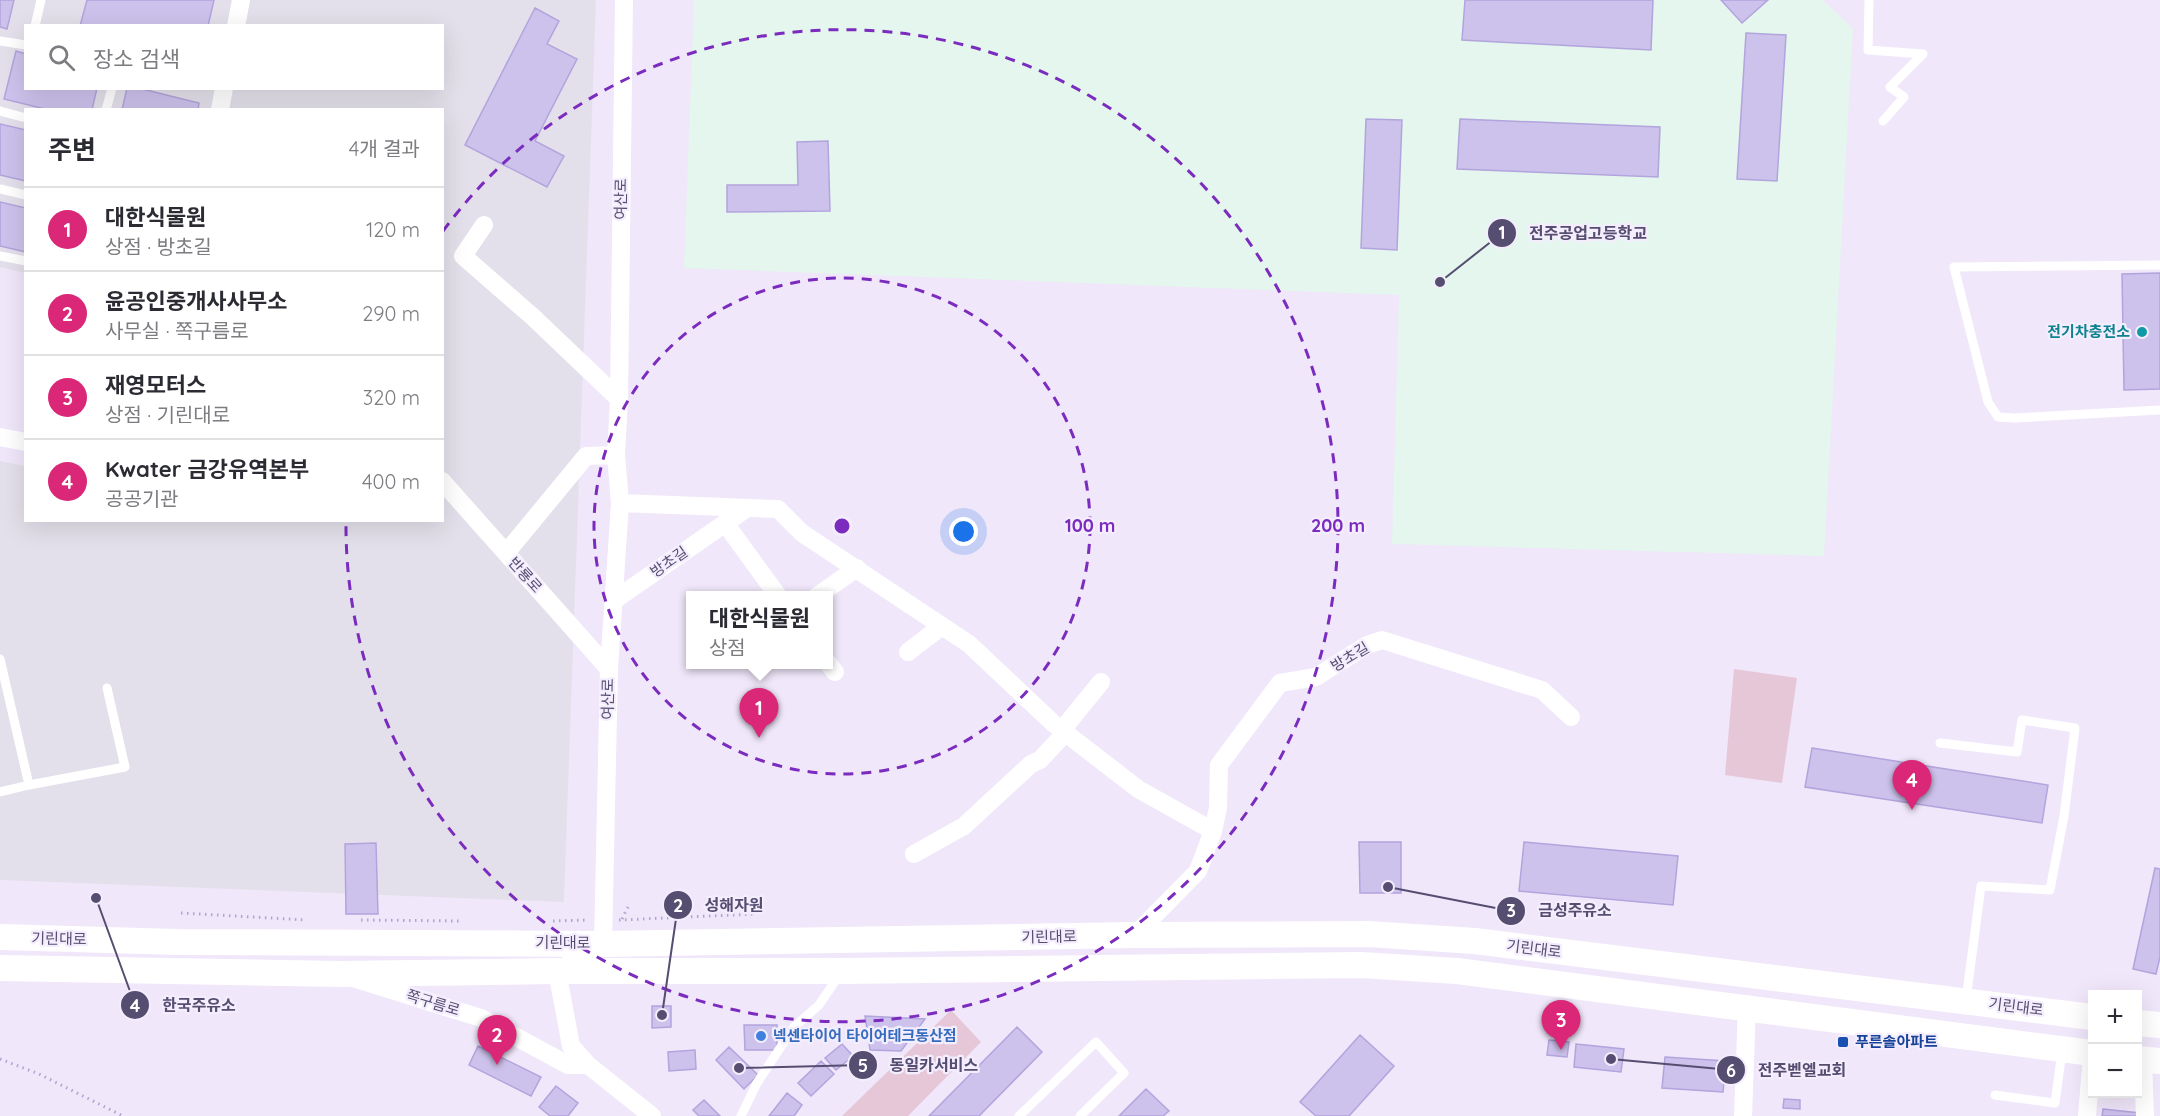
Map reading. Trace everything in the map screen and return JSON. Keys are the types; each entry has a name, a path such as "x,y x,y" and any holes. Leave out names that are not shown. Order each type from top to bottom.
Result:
{"street":[{"path":"236,24 241,0"},
{"name":"여산로","path":"604,932 609,669 620,503 616,455 619,399 624,0"},
{"path":"220,108 224,90"},
{"path":"484,225 464,256 533,317 619,399"},
{"path":"0,437 24,442"},
{"path":"506,553 586,456 616,455"},
{"name":"반룡로","path":"444,483 609,669"},
{"path":"620,503 778,509 802,533 969,644 1063,731 1138,789 1213,831"},
{"name":"방초길","path":"613,601 747,508"},
{"path":"725,523 774,591"},
{"path":"824,591 857,568"},
{"path":"908,652 942,626"},
{"name":"방초길","path":"1135,935 1198,872 1213,831 1218,808 1219,765 1280,683 1316,677 1367,645 1382,640 1542,690 1571,717"},
{"path":"914,854 964,826 1031,764 1040,760 1101,682"},
{"path":"557,971 604,932"},
{"name":"기린대로","path":"0,937 178,942 604,932 1368,934 1475,941 2088,1016"},
{"name":"기린대로","path":"0,968 340,974 1362,965 1457,971 2088,1053"},
{"name":"쪽구름로","path":"557,971 571,1046 588,1065 652,1116"},
{"name":"쪽구름로","path":"340,974 481,1018 568,1065 588,1065"},
{"path":"1743,1116 1747,1007"},
{"path":"2145,1116 2147,1060"},
{"name":"기린대로","path":"2087,1116 2088,1098"}],"lane":[{"path":"35,24 41,0"},
{"path":"1869,0 1868,50 1923,54 1890,87 1904,97 1883,121"},
{"path":"0,41 24,45"},
{"path":"107,108 111,90"},
{"path":"0,111 24,117"},
{"path":"0,189 24,195"},
{"path":"0,256 24,261"},
{"path":"2160,265 1954,267 1988,402 1998,417 2026,418 2160,410"},
{"path":"0,659 28,786"},
{"path":"0,792 125,767 107,688"},
{"path":"1940,743 2017,752 2022,720 2075,728 2064,816 2050,890 1981,886 1966,1001"},
{"path":"741,1116 757,1083 794,1027 819,1005 841,971"},
{"path":"1019,1116 1096,1042 1124,1073 1080,1116"},
{"path":"1995,1095 2055,1103 2062,1048"}],"path":[{"path":"182,913 307,920"},
{"path":"550,921 604,932 755,914"},
{"path":"354,920 449,920"},
{"path":"0,1059 39,1074 123,1116"}],"shaded area":[{"path":"0,0 237,0 231,24 24,24 24,90 216,90 211,108 24,108 24,273 0,267"},
{"path":"246,0 596,0 564,902 0,880 0,461 24,466 24,522 444,522 444,108 219,108 224,90 444,90 444,24 240,24"},
{"path":"694,0 1823,0 1853,29 1824,556 1392,544 1399,295 684,268"},
{"path":"1734,669 1797,678 1782,783 1725,775"},
{"path":"951,1010 981,1042 908,1116 842,1116"}],"building":[{"path":"0,0 14,0 7,29 0,27"},
{"path":"87,0 214,0 208,24 81,24"},
{"path":"1465,0 1653,0 1651,50 1462,40"},
{"path":"1721,0 1768,0 1742,23"},
{"path":"535,8 559,21 547,44 577,59 535,141 564,156 547,187 465,145"},
{"path":"1746,33 1786,35 1777,181 1737,179"},
{"path":"16,51 24,53 24,90 97,90 92,108 41,108 4,99"},
{"path":"127,90 146,90 199,103 198,108 122,108"},
{"path":"1366,119 1402,120 1397,250 1361,248"},
{"path":"1460,119 1660,127 1658,177 1457,169"},
{"path":"0,124 24,130 24,181 0,175"},
{"path":"828,141 830,211 727,212 727,185 798,185 797,142"},
{"path":"0,202 24,208 24,252 0,246"},
{"name":"전기차충전소","path":"2160,273 2160,389 2124,390 2122,274"},
{"path":"1812,748 2048,785 2042,823 1805,787"},
{"path":"1359,842 1401,842 1401,893 1360,893"},
{"path":"1524,842 1678,856 1673,905 1519,891"},
{"path":"376,843 378,914 346,914 345,844"},
{"path":"2155,868 2160,869 2160,957 2156,974 2133,969"},
{"path":"652,1006 671,1006 671,1027 652,1028"},
{"path":"865,1016 925,1019 901,1051 870,1050"},
{"path":"744,1025 777,1025 777,1050 745,1050"},
{"path":"1017,1027 1042,1052 979,1116 929,1116"},
{"path":"1360,1035 1394,1066 1349,1116 1316,1116 1300,1102"},
{"path":"1549,1040 1569,1042 1567,1057 1547,1055"},
{"path":"842,1044 853,1056 836,1070 825,1058"},
{"path":"1576,1044 1624,1049 1621,1072 1574,1067"},
{"path":"478,1046 541,1077 531,1096 469,1065"},
{"path":"729,1047 758,1075 744,1089 716,1060"},
{"path":"695,1050 696,1069 669,1071 668,1052"},
{"path":"1665,1057 1726,1061 1723,1092 1662,1088"},
{"path":"821,1061 834,1074 811,1096 798,1083"},
{"path":"556,1086 578,1103 568,1116 550,1116 539,1107"},
{"path":"1146,1089 1169,1111 1163,1116 1119,1116"},
{"path":"787,1093 802,1105 794,1116 769,1116"},
{"path":"1784,1099 1800,1100 1800,1109 1783,1108"},
{"path":"704,1100 720,1116 699,1116 693,1110"},
{"path":"2103,1109 2140,1113 2140,1116 2102,1116"}],"place":[{"name":"전주공업고등학교","path":"1440,282"},
{"name":"전기차충전소","path":"2142,332"},
{"name":"대한식물원","path":"759,738"},
{"name":"Kwater 금강유역본부","path":"1912,810"},
{"name":"금성주유소","path":"1388,887"},
{"name":"한국주유소","path":"96,898"},
{"name":"성해자원","path":"662,1015"},
{"name":"넥센타이어 타이어테크동산점","path":"761,1036"},
{"name":"푸른솔아파트","path":"1843,1042"},
{"name":"재영모터스","path":"1561,1050"},
{"name":"전주벧엘교회","path":"1611,1059"},
{"name":"윤공인중개사사무소","path":"497,1065"},
{"name":"동일카서비스","path":"739,1068"}]}
